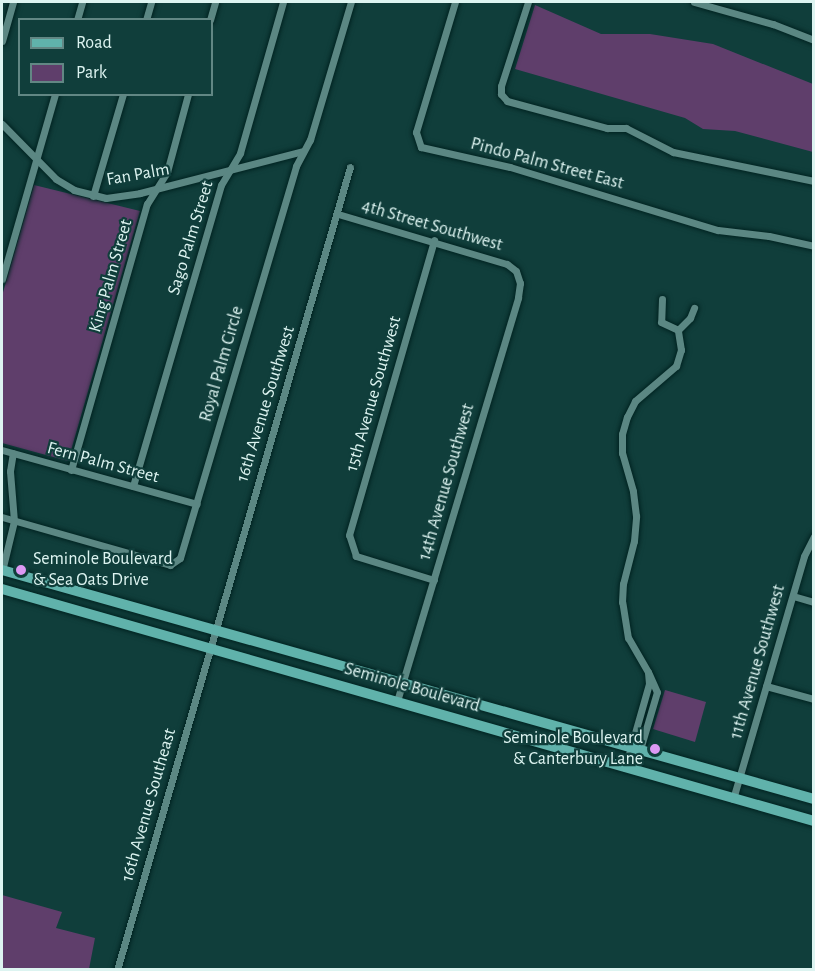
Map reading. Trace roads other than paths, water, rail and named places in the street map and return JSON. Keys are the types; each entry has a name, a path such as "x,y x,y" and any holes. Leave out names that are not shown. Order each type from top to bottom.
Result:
{"main road":[{"name":"Seminole Boulevard","path":"2,570 813,799"},
{"name":"Seminole Boulevard","path":"2,589 813,821"}],"street":[{"path":"2,41 13,2"},
{"path":"78,18 82,2"},
{"path":"147,18 151,2"},
{"path":"211,18 215,2"},
{"name":"Sago Palm Street","path":"133,486 220,185 240,153 283,2"},
{"name":"Royal Palm Circle","path":"2,517 170,565 180,558 303,151 310,140 351,2"},
{"name":"Pindo Palm Street East","path":"455,2 416,132 421,147 530,173 718,230 769,236 813,246"},
{"path":"528,2 501,86 501,94 507,101 607,128 626,128 665,148 683,154 813,181"},
{"path":"694,2 773,24 813,40"},
{"path":"2,279 54,96"},
{"path":"93,196 122,96"},
{"name":"King Palm Street","path":"71,470 147,204 167,172 187,96"},
{"name":"Fan Palm","path":"2,124 37,158 42,168 62,184 93,196 116,197 158,188 303,151"},
{"name":"16th Avenue Southwest","path":"209,649 350,167"},
{"name":"4th Street Southwest","path":"338,214 434,240 507,264 516,271"},
{"name":"15th Avenue Southwest","path":"434,240 349,535 356,556 434,580"},
{"name":"14th Avenue Southwest","path":"397,701 518,298 520,283 516,271"},
{"path":"662,299 661,322 678,330"},
{"path":"678,330 690,318 694,308"},
{"path":"630,769 635,749 657,692 654,682 628,638 622,602 623,584 636,523 633,491 622,453 622,434 635,402 676,366 681,350 678,330"},
{"name":"Fern Palm Street","path":"2,450 197,504"},
{"path":"2,570 14,521 10,471 13,453"},
{"name":"11th Avenue Southwest","path":"733,799 813,536"},
{"path":"793,596 813,602"},
{"name":"16th Avenue Southeast","path":"117,969 209,649"},
{"path":"766,686 813,699"}],"place":[{"name":"Seminole Boulevard & Sea Oats Drive","path":"21,570"},
{"name":"Seminole Boulevard & Canterbury Lane","path":"655,749"}]}
